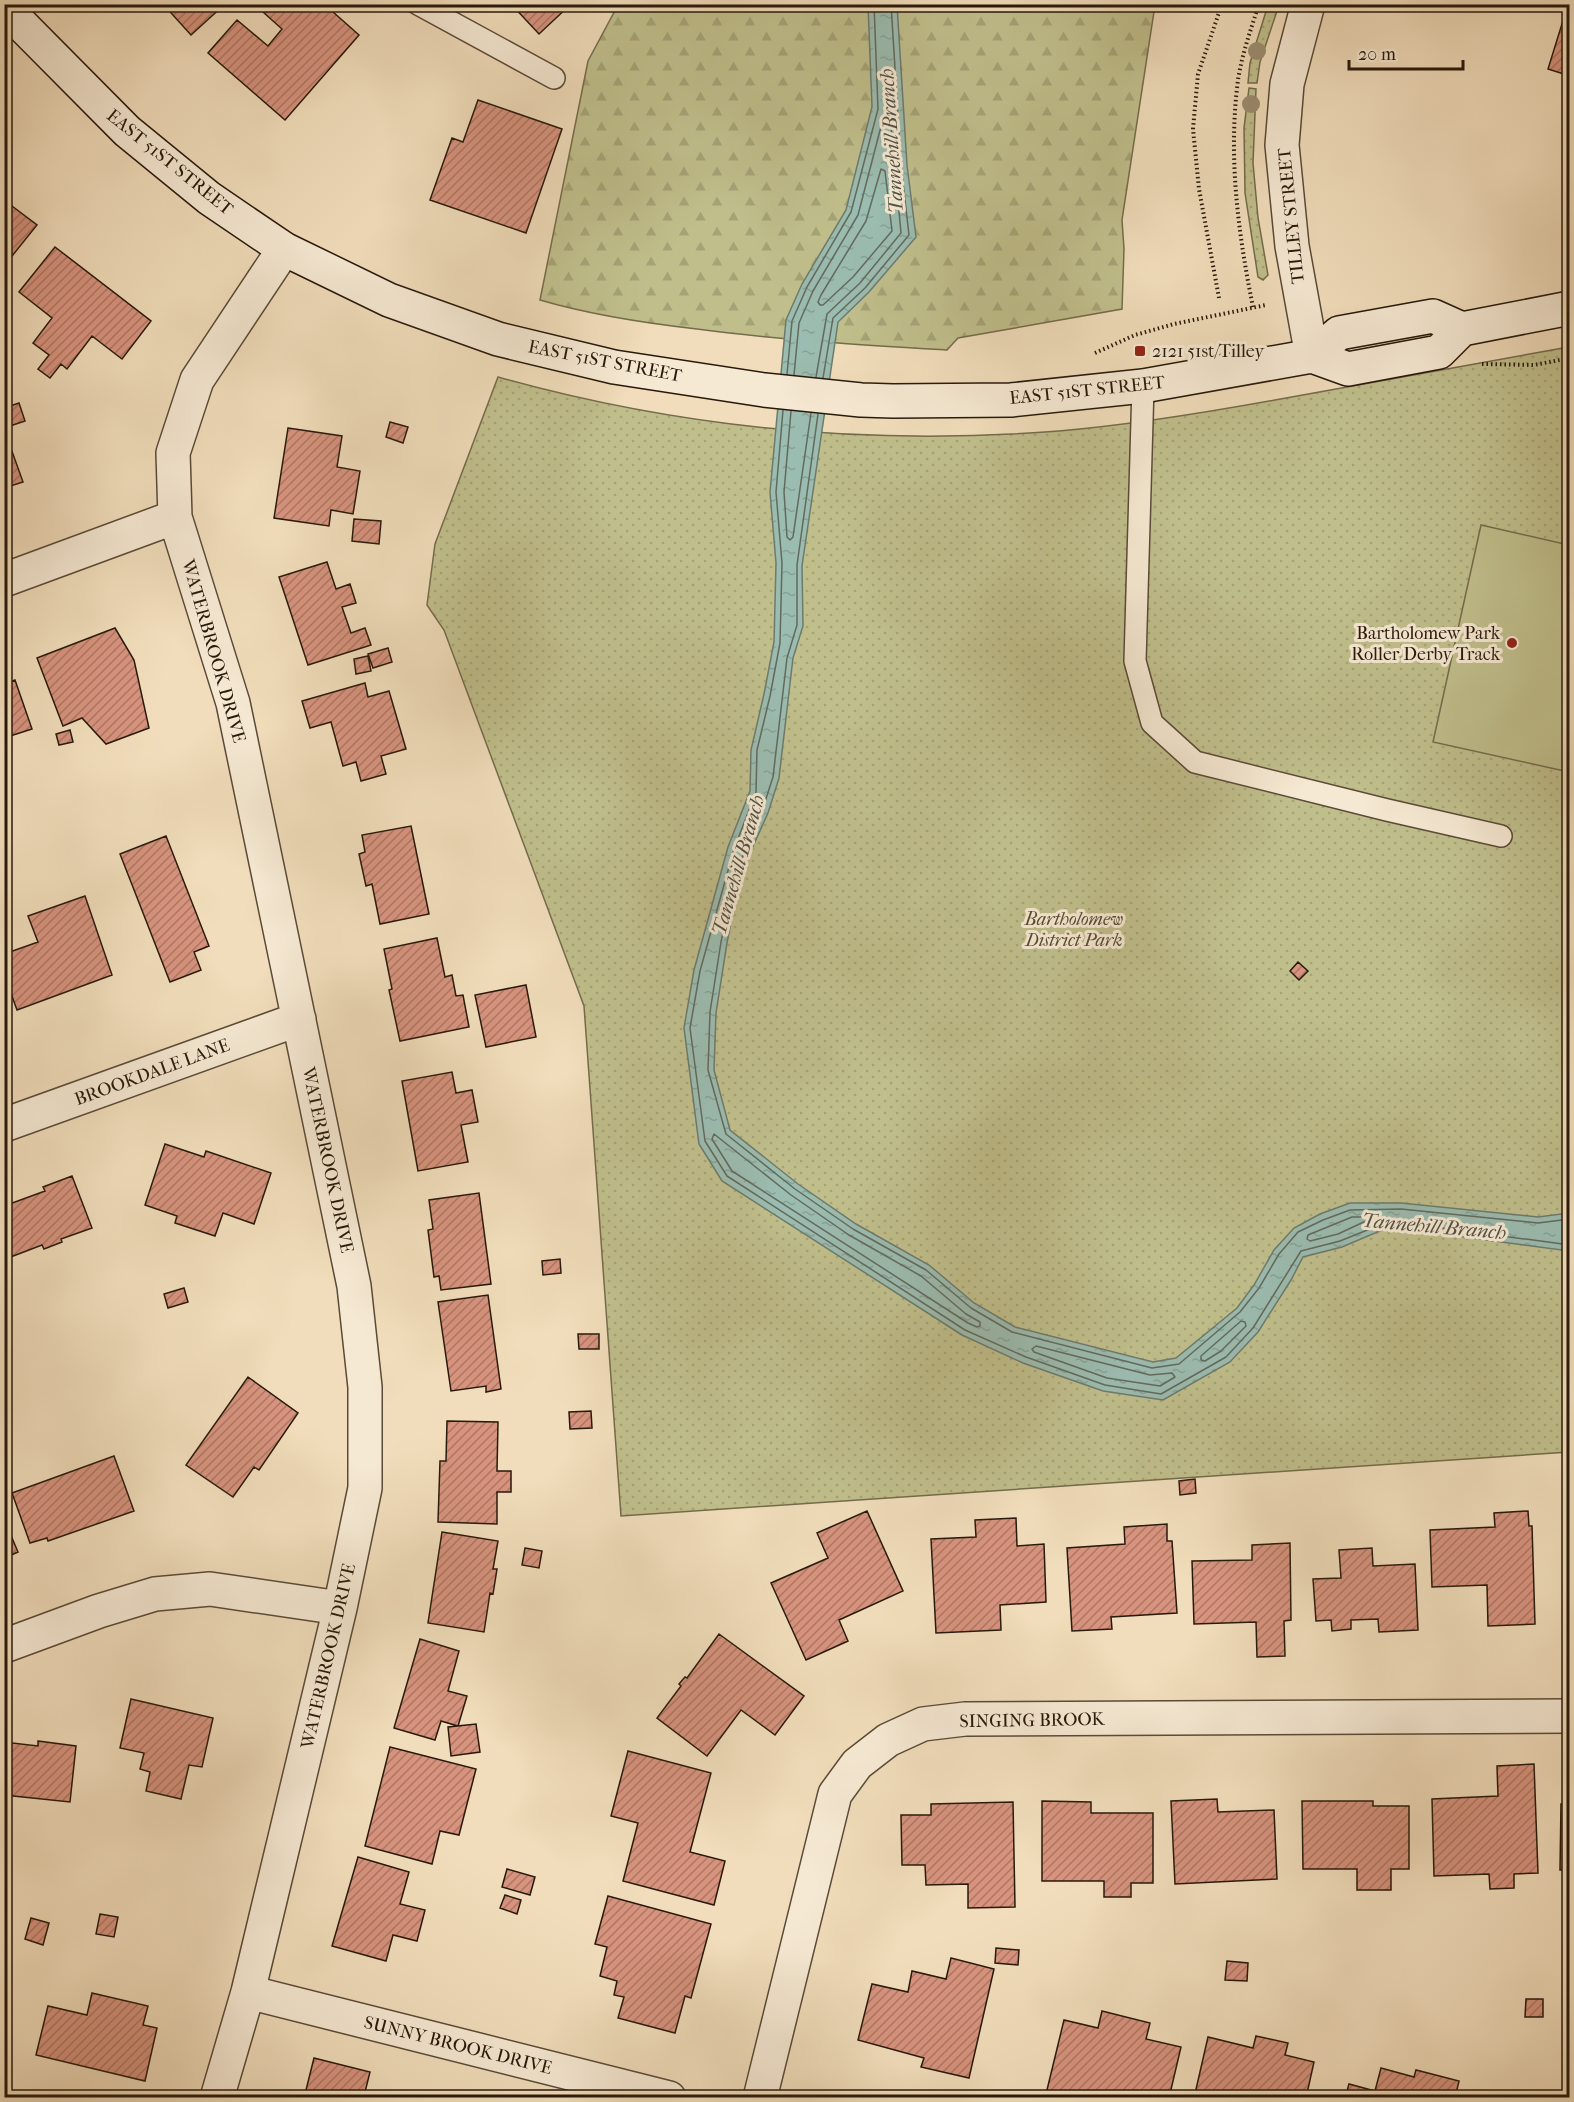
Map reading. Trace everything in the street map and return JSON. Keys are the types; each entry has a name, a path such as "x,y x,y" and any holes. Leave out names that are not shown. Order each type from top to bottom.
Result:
{"street":[{"name":"TILLEY STREET","path":"1308,4 1287,84 1282,145 1292,246 1311,356"},
{"name":"EAST 51ST STREET","path":"4,7 127,131 209,198 284,249 389,300 498,339 614,367 764,390 861,400 1011,400 1143,386 1311,356 1348,369 1439,352 1462,329 1569,308"},
{"name":"WATERBROOK DRIVE","path":"217,2097 248,1992 340,1608 365,1488 365,1387 354,1286 233,703 175,517 173,453 197,380 284,249"},
{"path":"4,580 175,517"},
{"name":"BROOKDALE LANE","path":"4,1125 299,1019"},
{"path":"4,1646 99,1611 154,1594 210,1589 340,1608"},
{"name":"SINGING BROOK","path":"760,2097 835,1794 857,1764 888,1740 923,1724 965,1719 1569,1716"},
{"name":"SUNNY BROOK DRIVE","path":"248,1992 669,2097"}],"lane":[{"path":"418,4 554,78"},
{"path":"1143,386 1135,661 1152,723 1195,762 1501,836"}],"path":[{"path":"1219,298 1198,189 1193,129 1198,74 1222,4"},
{"path":"1088,356 1135,335 1253,307 1236,198 1234,146 1238,78 1244,49 1259,4"}],"green space":[{"path":"618,5 1155,5 1122,220 1124,249 1122,309 958,338 947,350 791,339 677,327 598,314 540,300 588,61"},
{"path":"1268,5 1279,5 1260,62 1257,83 1248,83 1250,63"},
{"path":"1249,88 1256,89 1253,163 1258,218 1268,275 1263,280 1258,277 1245,193 1244,128"},
{"name":"Bartholomew District Park","path":"1569,347 1569,1452 621,1516 584,1006 444,630 427,605 435,544 498,377 567,395 636,409 776,429 846,434 988,435 1059,431 1167,418"},
{"name":"Bartholomew Park Roller Derby Track","path":"1481,525 1569,545 1569,772 1433,742"}],"water":[{"name":"Tannehill Branch","path":"868,5 897,5 907,165 916,237 869,292 838,322 802,566 803,626 793,658 779,778 768,813 740,875 716,1013 714,1070 730,1130 798,1184 856,1224 929,1265 974,1303 1015,1327 1153,1362 1176,1358 1237,1308 1254,1285 1274,1250 1294,1228 1320,1214 1350,1203 1401,1203 1538,1217 1569,1213 1569,1251 1389,1227 1342,1247 1303,1257 1258,1332 1230,1362 1163,1400 1103,1391 1023,1363 962,1335 722,1181 699,1144 684,1028 694,970 728,847 750,791 751,750 774,642 776,563 770,492 786,320 802,284 846,210 872,107"}],"building":[{"path":"163,4 225,4 191,35"},
{"path":"270,4 324,4 359,35 285,120 208,53 237,20 268,46 282,29 263,12"},
{"path":"511,4 571,4 539,34"},
{"path":"1565,14 1570,15 1570,76 1548,69"},
{"path":"478,100 562,129 526,233 430,200 452,138 463,142"},
{"path":"4,200 37,225 4,266"},
{"path":"55,247 151,321 122,359 92,336 67,369 61,364 50,378 38,369 49,355 33,343 52,318 19,292"},
{"path":"19,403 25,421 7,427 4,408"},
{"path":"390,422 408,427 403,443 386,437"},
{"path":"288,428 342,436 337,467 360,471 353,514 331,510 329,526 274,518"},
{"path":"4,429 23,482 4,488"},
{"path":"354,519 381,521 379,544 352,541"},
{"path":"327,562 336,589 350,584 356,603 342,607 351,633 365,628 371,645 308,665 279,577"},
{"path":"115,628 134,660 149,728 106,744 82,718 63,726 37,658"},
{"path":"388,648 392,662 373,668 368,654"},
{"path":"368,656 371,671 356,674 354,659"},
{"path":"15,680 32,729 4,738 4,684"},
{"path":"365,683 368,697 389,691 406,749 381,756 386,774 361,781 356,762 343,766 331,722 310,728 302,701"},
{"path":"70,730 73,742 59,745 56,734"},
{"path":"411,826 429,914 380,924 372,884 366,886 359,854 365,852 362,835"},
{"path":"166,836 209,946 194,952 201,970 170,982 120,854"},
{"path":"85,896 112,975 17,1010 4,974 4,954 38,942 28,916"},
{"path":"437,938 445,977 452,975 456,996 463,995 469,1027 400,1041 389,990 392,989 384,949"},
{"path":"1298,962 1308,971 1299,980 1290,971"},
{"path":"526,985 536,1037 486,1047 475,995"},
{"path":"452,1072 456,1093 472,1090 478,1122 461,1125 468,1162 418,1171 402,1081"},
{"path":"165,1144 204,1157 206,1151 271,1173 254,1224 223,1213 215,1236 175,1223 177,1216 145,1205"},
{"path":"72,1176 92,1228 61,1239 62,1242 44,1249 42,1245 8,1258 4,1249 4,1206 45,1191 43,1187"},
{"path":"479,1193 491,1284 441,1290 439,1276 434,1277 428,1230 433,1229 429,1200"},
{"path":"560,1259 561,1273 543,1275 542,1261"},
{"path":"184,1288 188,1302 168,1308 164,1294"},
{"path":"488,1295 501,1389 486,1392 486,1386 451,1391 438,1302"},
{"path":"578,1334 599,1334 599,1349 579,1349"},
{"path":"248,1377 298,1413 259,1470 254,1467 233,1497 186,1465"},
{"path":"591,1411 592,1428 570,1429 569,1412"},
{"path":"447,1421 498,1422 497,1471 511,1471 511,1492 497,1492 497,1524 438,1522 440,1461 446,1461"},
{"path":"114,1456 134,1511 48,1541 47,1538 30,1543 12,1493"},
{"path":"1195,1479 1196,1493 1180,1495 1179,1481"},
{"path":"867,1511 903,1591 839,1620 848,1641 806,1660 771,1583 828,1558 817,1533"},
{"path":"1528,1511 1529,1526 1532,1526 1535,1624 1488,1626 1487,1585 1432,1587 1430,1530 1495,1527 1494,1513"},
{"path":"1016,1518 1017,1546 1044,1544 1046,1602 1000,1605 1001,1630 936,1633 931,1539 976,1537 975,1520"},
{"path":"4,1519 18,1552 4,1558"},
{"path":"1167,1524 1167,1541 1172,1541 1177,1613 1111,1617 1112,1629 1072,1631 1067,1548 1125,1544 1124,1527"},
{"path":"442,1532 498,1541 493,1569 497,1569 493,1594 490,1593 484,1632 428,1623"},
{"path":"1290,1543 1291,1620 1284,1621 1285,1656 1257,1657 1256,1622 1194,1624 1192,1561 1252,1560 1252,1545"},
{"path":"525,1548 542,1551 539,1568 522,1565"},
{"path":"1372,1548 1373,1566 1415,1564 1418,1630 1379,1632 1378,1619 1351,1620 1351,1629 1332,1631 1331,1620 1316,1621 1313,1579 1341,1578 1339,1550"},
{"path":"1565,1556 1570,1556 1570,1603 1567,1564"},
{"path":"719,1634 804,1696 775,1735 741,1710 707,1756 657,1718 681,1686 679,1684 685,1677 687,1678"},
{"path":"420,1639 459,1651 448,1691 467,1696 458,1726 441,1721 435,1740 394,1728"},
{"path":"131,1699 213,1718 202,1767 189,1765 181,1799 146,1791 150,1772 140,1769 144,1753 120,1748"},
{"path":"476,1724 480,1752 451,1756 448,1727"},
{"path":"38,1741 76,1746 70,1802 4,1795 4,1742 38,1746"},
{"path":"390,1747 476,1769 459,1835 440,1831 432,1864 365,1846"},
{"path":"628,1751 711,1773 690,1852 725,1861 714,1905 623,1881 638,1823 611,1816"},
{"path":"1534,1764 1538,1873 1514,1874 1514,1888 1490,1889 1489,1874 1434,1876 1432,1799 1498,1796 1497,1766"},
{"path":"1217,1799 1218,1812 1274,1810 1277,1879 1175,1884 1171,1801"},
{"path":"1042,1801 1091,1802 1091,1813 1153,1813 1153,1883 1131,1883 1131,1897 1104,1897 1104,1881 1042,1881"},
{"path":"1302,1801 1373,1801 1373,1806 1409,1806 1409,1869 1391,1869 1391,1890 1357,1890 1357,1869 1303,1869"},
{"path":"1013,1802 1015,1907 968,1908 968,1884 926,1885 925,1865 902,1865 901,1815 931,1815 931,1804"},
{"path":"1561,1804 1570,1804 1570,1870 1560,1870"},
{"path":"358,1857 409,1872 400,1904 425,1910 417,1941 393,1935 386,1961 332,1946"},
{"path":"507,1869 535,1877 530,1895 502,1887"},
{"path":"505,1895 521,1900 517,1914 500,1908"},
{"path":"608,1896 711,1924 691,1998 685,1996 675,2033 618,2018 624,1997 614,1995 617,1981 600,1976 607,1947 595,1944"},
{"path":"100,1914 118,1917 114,1937 96,1934"},
{"path":"31,1918 49,1923 43,1945 25,1939"},
{"path":"996,1948 1019,1950 1018,1965 995,1963"},
{"path":"951,1958 994,1969 969,2078 921,2067 924,2058 858,2040 872,1984 908,1992 912,1971 946,1979"},
{"path":"1227,1961 1248,1963 1247,1981 1225,1980"},
{"path":"92,1993 148,2006 143,2025 157,2028 145,2081 36,2055 48,2006 87,2015"},
{"path":"1526,1999 1543,1999 1543,2017 1525,2017"},
{"path":"1102,2011 1150,2023 1146,2039 1181,2047 1169,2098 1061,2098 1046,2094 1064,2020 1098,2028"},
{"path":"1256,2036 1288,2043 1285,2055 1314,2062 1306,2098 1194,2098 1208,2037 1253,2048"},
{"path":"4,2041 11,2041 9,2094 4,2094"},
{"path":"314,2058 370,2072 364,2096 371,2098 304,2098"},
{"path":"1381,2068 1414,2077 1416,2070 1459,2081 1455,2098 1345,2098 1349,2084 1375,2091"}],"place":[{"name":"2121 51st/Tilley","path":"1140,351"},
{"name":"Bartholomew Park Roller Derby Track","path":"1512,643"}]}
